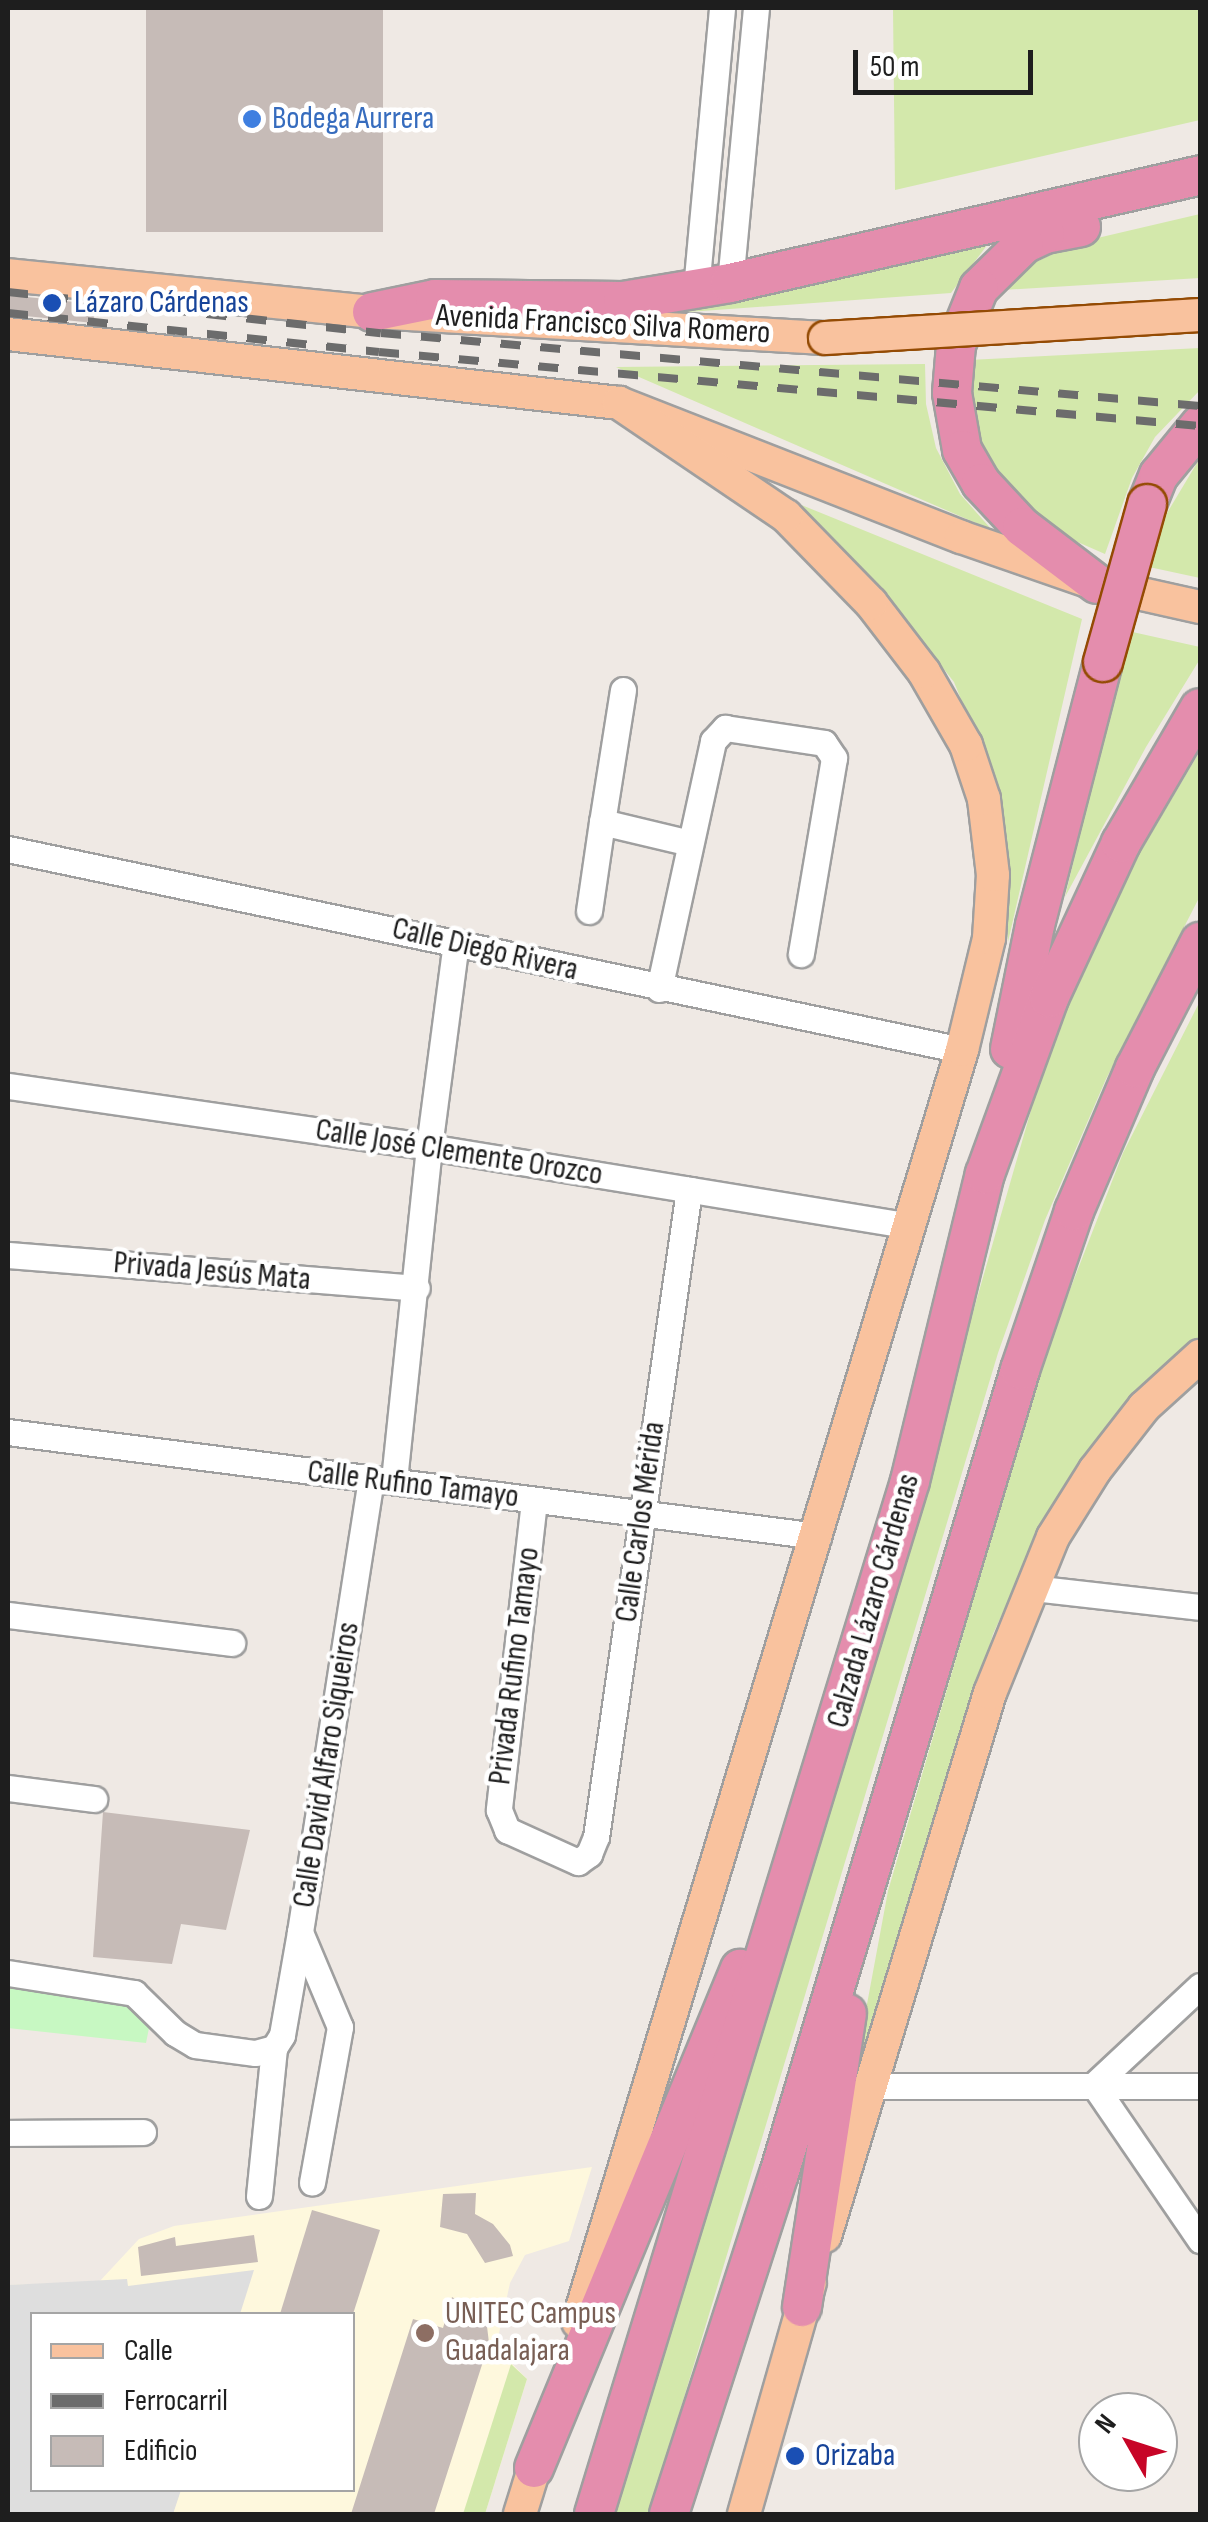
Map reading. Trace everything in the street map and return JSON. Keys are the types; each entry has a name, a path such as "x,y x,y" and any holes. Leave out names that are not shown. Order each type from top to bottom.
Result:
{"highway":[{"path":"372,312 435,299 622,301 713,286 1200,175"},
{"path":"1097,584 1022,527 970,467 954,417 956,345 980,288 1024,244 1044,234 1200,202"},
{"path":"985,1174 1035,925 1146,504 1159,475 1200,425"},
{"name":"Calzada Lázaro Cárdenas","path":"594,2514 910,1481 985,1174 1065,964 1122,843 1200,708"},
{"path":"669,2514 779,2174 1020,1370 1074,1212 1135,1068 1200,942"},
{"path":"534,2468 831,1749"},
{"path":"802,2307 869,1872"}],"main road":[{"name":"Avenida Francisco Silva Romero","path":"8,274 372,312 825,338 1200,315"},
{"name":"Avenida Francisco Silva Romero","path":"8,334 619,402 962,537 1097,584 1200,608"},
{"path":"520,2514 962,1050 989,938 993,876 984,799 966,746 924,672 828,556 786,516 619,402"},
{"path":"744,2514 802,2307 873,2086 990,1693 1053,1536 1095,1470 1144,1406 1200,1356"}],"street":[{"path":"713,286 714,102 722,8"},
{"path":"713,286 746,107 756,8"},
{"path":"714,102 746,107"},
{"path":"589,911 622,690"},
{"path":"659,989 713,741 730,727 828,746 834,758 801,954"},
{"path":"602,822 690,844"},
{"name":"Calle Diego Rivera","path":"8,850 962,1050"},
{"name":"Calle David Alfaro Siqueiros","path":"259,2196 274,2048 282,2035 416,1288 428,1148 456,942"},
{"name":"Calle José Clemente Orozco","path":"8,1086 428,1148 910,1226"},
{"name":"Calle Carlos Mérida","path":"589,1854 596,1837 689,1190"},
{"name":"Privada Jesús Mata","path":"8,1255 416,1288"},
{"name":"Calle Rufino Tamayo","path":"8,1432 818,1536"},
{"name":"Privada Rufino Tamayo","path":"534,1500 499,1810 507,1830 574,1862 589,1854"},
{"path":"1033,1588 1200,1607"},
{"path":"8,1614 232,1643"},
{"path":"8,1788 94,1799"},
{"path":"300,1932 340,2027 312,2182"},
{"path":"8,1973 134,1993 175,2032 195,2045 255,2053 274,2048"},
{"path":"1094,2085 1200,1986"},
{"path":"1094,2085 1200,2240"},
{"path":"873,2086 1200,2086"},
{"path":"8,2134 142,2132"}],"shaded area":[{"name":"UNITEC Campus Guadalajara","path":"592,2167 569,2241 525,2255 510,2283 496,2347 527,2379 485,2514 8,2514 8,2285 99,2282 139,2239 174,2226"},
{"path":"254,2270 241,2312 30,2312 30,2492 180,2492 173,2514 8,2514 8,2285 127,2279 128,2286"}],"green space":[{"path":"893,8 1200,8 1200,120 895,190"},
{"path":"1200,214 1200,278 1003,290 1036,262 1076,243"},
{"path":"994,236 951,293 633,316"},
{"path":"1200,348 1200,390 1155,437 1132,478 1105,554 1057,533 1014,502 988,469 969,420 969,360"},
{"path":"925,364 926,404 936,448 960,494 992,530 616,367"},
{"path":"1200,458 1200,578 1149,567 1167,513"},
{"path":"799,504 1082,619 1008,942 997,788 954,682 884,593"},
{"path":"1128,631 1200,647 1200,659 1146,747 1065,897"},
{"path":"1200,751 1200,896 1106,1079 1045,1220 998,1353 649,2514 614,2514 847,1751 1046,1058 1119,888"},
{"path":"1200,1001 1200,1338 1174,1359 1040,1531 993,1634 866,2061 857,2058 888,1891 1045,1354 1123,1153"},
{"path":"8,1985 125,1999 151,2018 146,2043 8,2028"},
{"path":"511,2364 527,2379 485,2514 463,2514"}],"building":[{"name":"Bodega Aurrera","path":"146,8 383,8 383,232 146,232"},
{"path":"8,295 96,304 94,323 8,314"},
{"path":"103,1812 250,1830 226,1930 181,1924 172,1964 93,1957"},
{"path":"476,2193 475,2214 493,2224 510,2245 513,2256 485,2263 467,2234 440,2227 443,2194"},
{"path":"312,2210 380,2230 354,2312 281,2312"},
{"path":"254,2235 258,2262 141,2276 138,2247 175,2237 176,2246"},
{"path":"452,2297 486,2318 489,2343 434,2514 351,2514 413,2319 443,2328"}],"railway":[{"path":"8,292 381,333 1200,406"},
{"path":"8,313 379,352 1200,426"}],"place":[{"name":"Bodega Aurrera","path":"252,119"},
{"name":"Lázaro Cárdenas","path":"52,303"},
{"name":"UNITEC Campus Guadalajara","path":"425,2333"},
{"name":"Orizaba","path":"795,2456"}]}
